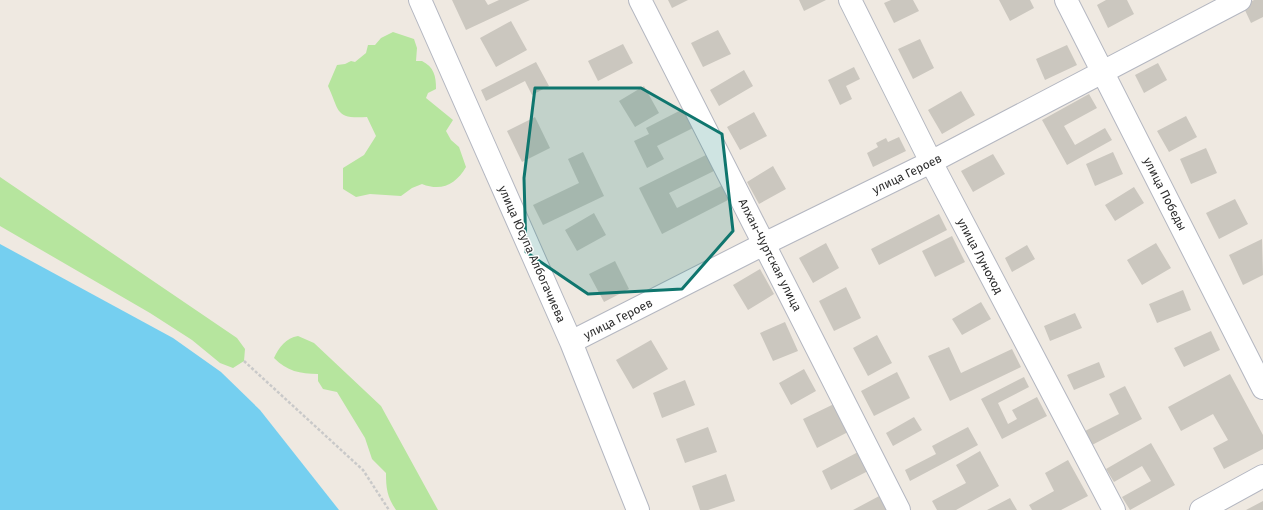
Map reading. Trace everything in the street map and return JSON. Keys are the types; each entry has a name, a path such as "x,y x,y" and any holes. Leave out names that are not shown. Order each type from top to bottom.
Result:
{"street":[{"name":"улица Юсупа Албогачиева","path":"420,0 571,342 638,510"},
{"name":"Алхан-Чуртская улица","path":"640,0 899,510"},
{"name":"улица Луноход","path":"850,0 931,162 1114,510"},
{"name":"улица Победы","path":"1066,0 1263,388"},
{"name":"улица Героев","path":"571,342 764,244 931,162 1104,73 1240,0"},
{"path":"1201,510 1263,476"}],"path":[{"path":"244,361 363,470 389,510"}],"highlighted area":[{"path":"535,88 641,88 722,134 733,231 682,289 588,294 526,252 524,178"}],"green space":[{"path":"393,32 414,39 417,48 416,61 426,63 434,72 436,89 428,93 426,98 453,120 446,131 451,140 459,147 466,167 458,178 442,187 422,184 412,188 401,196 370,194 356,197 343,189 343,168 364,155 376,136 367,117 349,117 340,112 328,86 337,65 345,64 351,61 355,62 366,53 368,45 375,45 381,38"},
{"path":"0,177 237,338 245,349 244,361 233,368 220,363 192,340 150,313 0,226"},
{"path":"298,336 314,343 381,406 438,510 396,510 388,492 386,473 372,459 365,438 337,392 323,389 318,381 318,374 294,371 284,366 274,358 278,350 286,341"}],"water":[{"path":"0,244 173,338 221,372 260,410 339,510 0,510"}],"building":[{"path":"452,0 485,0 488,5 499,0 530,0 466,30"},
{"path":"668,0 688,0 672,8"},
{"path":"799,0 826,0 804,11"},
{"path":"891,0 913,0 919,11 894,23 884,3"},
{"path":"999,0 1030,0 1034,8 1010,21"},
{"path":"1106,0 1127,0 1134,14 1108,28 1097,5"},
{"path":"1254,0 1263,0 1263,17 1251,23 1243,6"},
{"path":"511,21 527,50 496,67 480,38"},
{"path":"718,30 731,54 703,67 691,43"},
{"path":"920,39 934,68 913,79 898,49"},
{"path":"623,44 633,63 598,81 588,61"},
{"path":"1067,45 1077,65 1045,80 1036,59"},
{"path":"536,62 549,86 532,95 525,81 486,101 481,90"},
{"path":"1158,63 1167,80 1144,93 1135,75"},
{"path":"854,67 860,79 846,86 852,99 840,105 828,80"},
{"path":"744,70 753,86 719,106 710,90"},
{"path":"644,86 659,113 635,127 619,101"},
{"path":"961,91 975,115 942,134 928,110"},
{"path":"1089,94 1097,108 1064,126 1075,145 1105,128 1112,140 1067,165 1042,120"},
{"path":"685,108 695,127 657,146 664,159 647,168 634,141 649,134 646,128"},
{"path":"754,112 767,136 740,150 727,127"},
{"path":"1186,116 1197,137 1169,152 1157,131"},
{"path":"535,117 550,148 522,162 507,131"},
{"path":"899,137 906,151 873,167 867,153 878,147 876,143 886,138 888,142"},
{"path":"1206,148 1217,173 1191,184 1180,159"},
{"path":"583,152 604,196 543,225 533,205 579,183 568,159"},
{"path":"1113,152 1123,174 1095,186 1086,164"},
{"path":"708,154 716,170 669,193 677,208 723,185 730,199 662,234 639,188"},
{"path":"993,154 1005,174 973,192 961,171"},
{"path":"773,166 786,189 759,204 747,182"},
{"path":"1134,187 1144,203 1115,221 1105,205"},
{"path":"1235,199 1248,224 1219,239 1206,213"},
{"path":"594,213 606,235 577,251 565,230"},
{"path":"939,214 947,230 879,265 871,249"},
{"path":"952,236 965,262 935,277 922,251"},
{"path":"1262,239 1263,275 1243,285 1229,255"},
{"path":"826,243 839,268 813,283 799,258"},
{"path":"1156,243 1171,268 1142,285 1127,260"},
{"path":"1027,245 1035,259 1012,272 1005,258"},
{"path":"615,261 629,289 604,302 589,274"},
{"path":"760,269 774,294 748,310 733,285"},
{"path":"846,287 861,318 834,331 819,301"},
{"path":"1183,290 1191,310 1157,323 1149,304"},
{"path":"981,302 991,319 962,335 952,319"},
{"path":"1075,313 1082,328 1050,341 1044,326"},
{"path":"785,322 798,351 773,361 760,333"},
{"path":"1211,331 1220,350 1184,367 1174,348"},
{"path":"877,335 892,363 868,376 853,348"},
{"path":"651,340 668,369 633,389 616,360"},
{"path":"949,347 961,373 1012,349 1021,367 950,401 928,356"},
{"path":"1099,362 1105,377 1074,390 1067,375"},
{"path":"804,369 816,391 791,405 779,383"},
{"path":"897,372 910,398 874,416 861,391"},
{"path":"1230,374 1263,435 1263,449 1224,469 1213,448 1228,440 1213,414 1181,431 1168,407"},
{"path":"1024,377 1029,387 998,403 1008,424 1017,419 1012,410 1037,397 1047,416 1002,439 981,399"},
{"path":"685,380 695,405 662,418 653,393"},
{"path":"1125,386 1142,419 1092,445 1085,431 1119,414 1109,394"},
{"path":"834,404 848,432 817,448 803,419"},
{"path":"914,417 922,430 893,446 886,433"},
{"path":"708,427 717,452 685,463 676,439"},
{"path":"968,427 978,445 910,481 905,470 936,454 932,446"},
{"path":"1151,443 1175,485 1130,510 1122,497 1151,481 1142,466 1114,482 1106,469"},
{"path":"860,451 870,470 831,490 822,471"},
{"path":"980,451 999,486 956,510 937,510 932,501 966,483 956,465"},
{"path":"1068,460 1088,496 1061,510 1032,510 1029,505 1054,491 1045,473"},
{"path":"726,474 735,501 708,510 700,510 692,486"},
{"path":"883,494 888,510 853,510"},
{"path":"1010,498 1017,510 987,510"},
{"path":"1263,501 1263,510 1246,510"}]}
